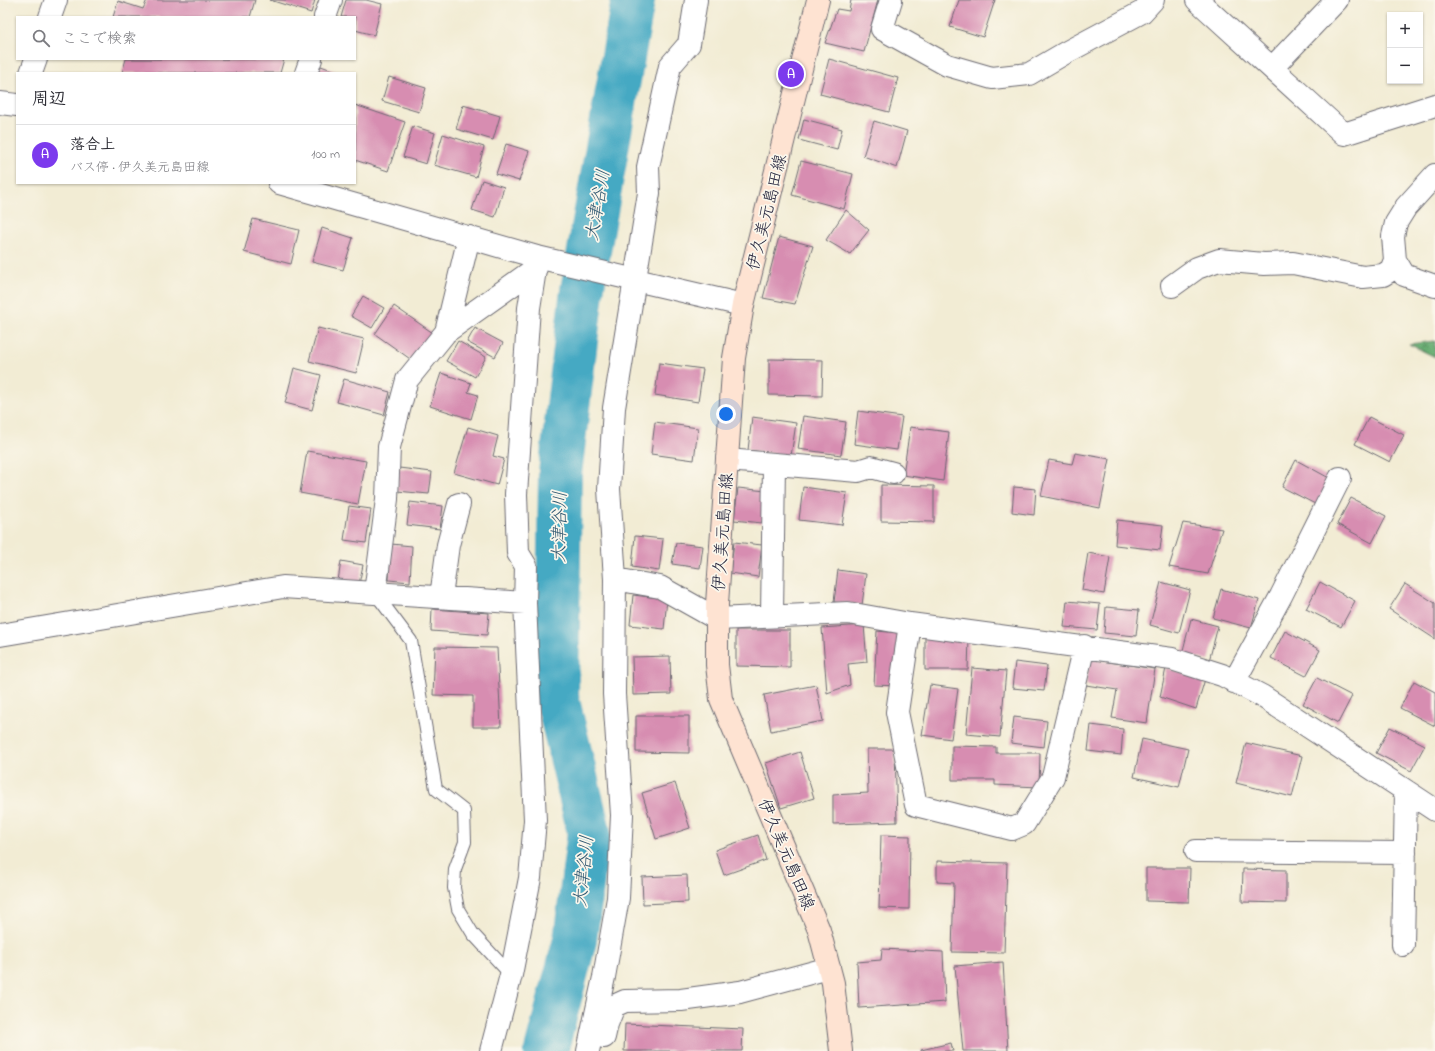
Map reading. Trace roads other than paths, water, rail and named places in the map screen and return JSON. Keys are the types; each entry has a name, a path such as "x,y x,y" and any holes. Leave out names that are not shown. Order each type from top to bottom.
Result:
{"main road":[{"name":"伊久美元島田線","path":"818,0 743,305 734,358 717,604 717,665 721,699 819,930 833,983 841,1051"}],"street":[{"path":"50,16 56,0"},
{"path":"325,16 331,0"},
{"path":"588,1051 604,977 618,890 622,815 614,694 615,579 609,490 613,415 649,193 648,167 651,151 670,66 689,44 696,0"},
{"path":"891,0 882,29 947,65 992,78 1030,74 1065,53 1142,12 1153,0"},
{"path":"1197,0 1344,134 1435,105"},
{"path":"1272,68 1337,0"},
{"path":"31,72 36,60"},
{"path":"306,72 311,60"},
{"path":"1435,175 1406,206 1396,223 1393,236 1395,260 1404,275 1435,286"},
{"path":"283,184 469,237 540,261 634,280 743,305"},
{"path":"446,332 469,237"},
{"path":"1172,286 1197,268 1219,260 1264,264 1293,263 1363,277 1383,275 1390,270 1395,260"},
{"path":"375,593 387,499 389,447 407,380 446,332 540,261"},
{"path":"491,1051 511,975 530,878 534,820 525,603 526,566 518,553 516,494 529,308 540,261"},
{"path":"728,460 858,471 871,467 893,473"},
{"path":"772,616 774,464"},
{"path":"1234,682 1281,596 1340,478"},
{"path":"441,597 448,545 459,504"},
{"path":"615,579 660,587 718,619 848,613 910,624 1084,646 1172,659 1222,675 1262,696 1435,810"},
{"path":"0,635 283,587 525,603"},
{"path":"910,624 897,712 916,805 1012,829 1024,824 1053,777 1084,646"},
{"path":"1403,945 1406,791"},
{"path":"1196,851 1405,853"},
{"path":"601,1051 606,1024 614,1006 625,1002 681,1000 740,992 829,968"}],"lane":[{"path":"375,593 411,641 436,789 464,811 465,842 455,869 454,888 458,910 473,934 511,975"}],"waterway":[{"name":"大津谷川","path":"546,1051 575,940 589,832 557,697 560,473 582,291 633,0"}],"place":[{"name":"落合上","path":"791,74"}]}
